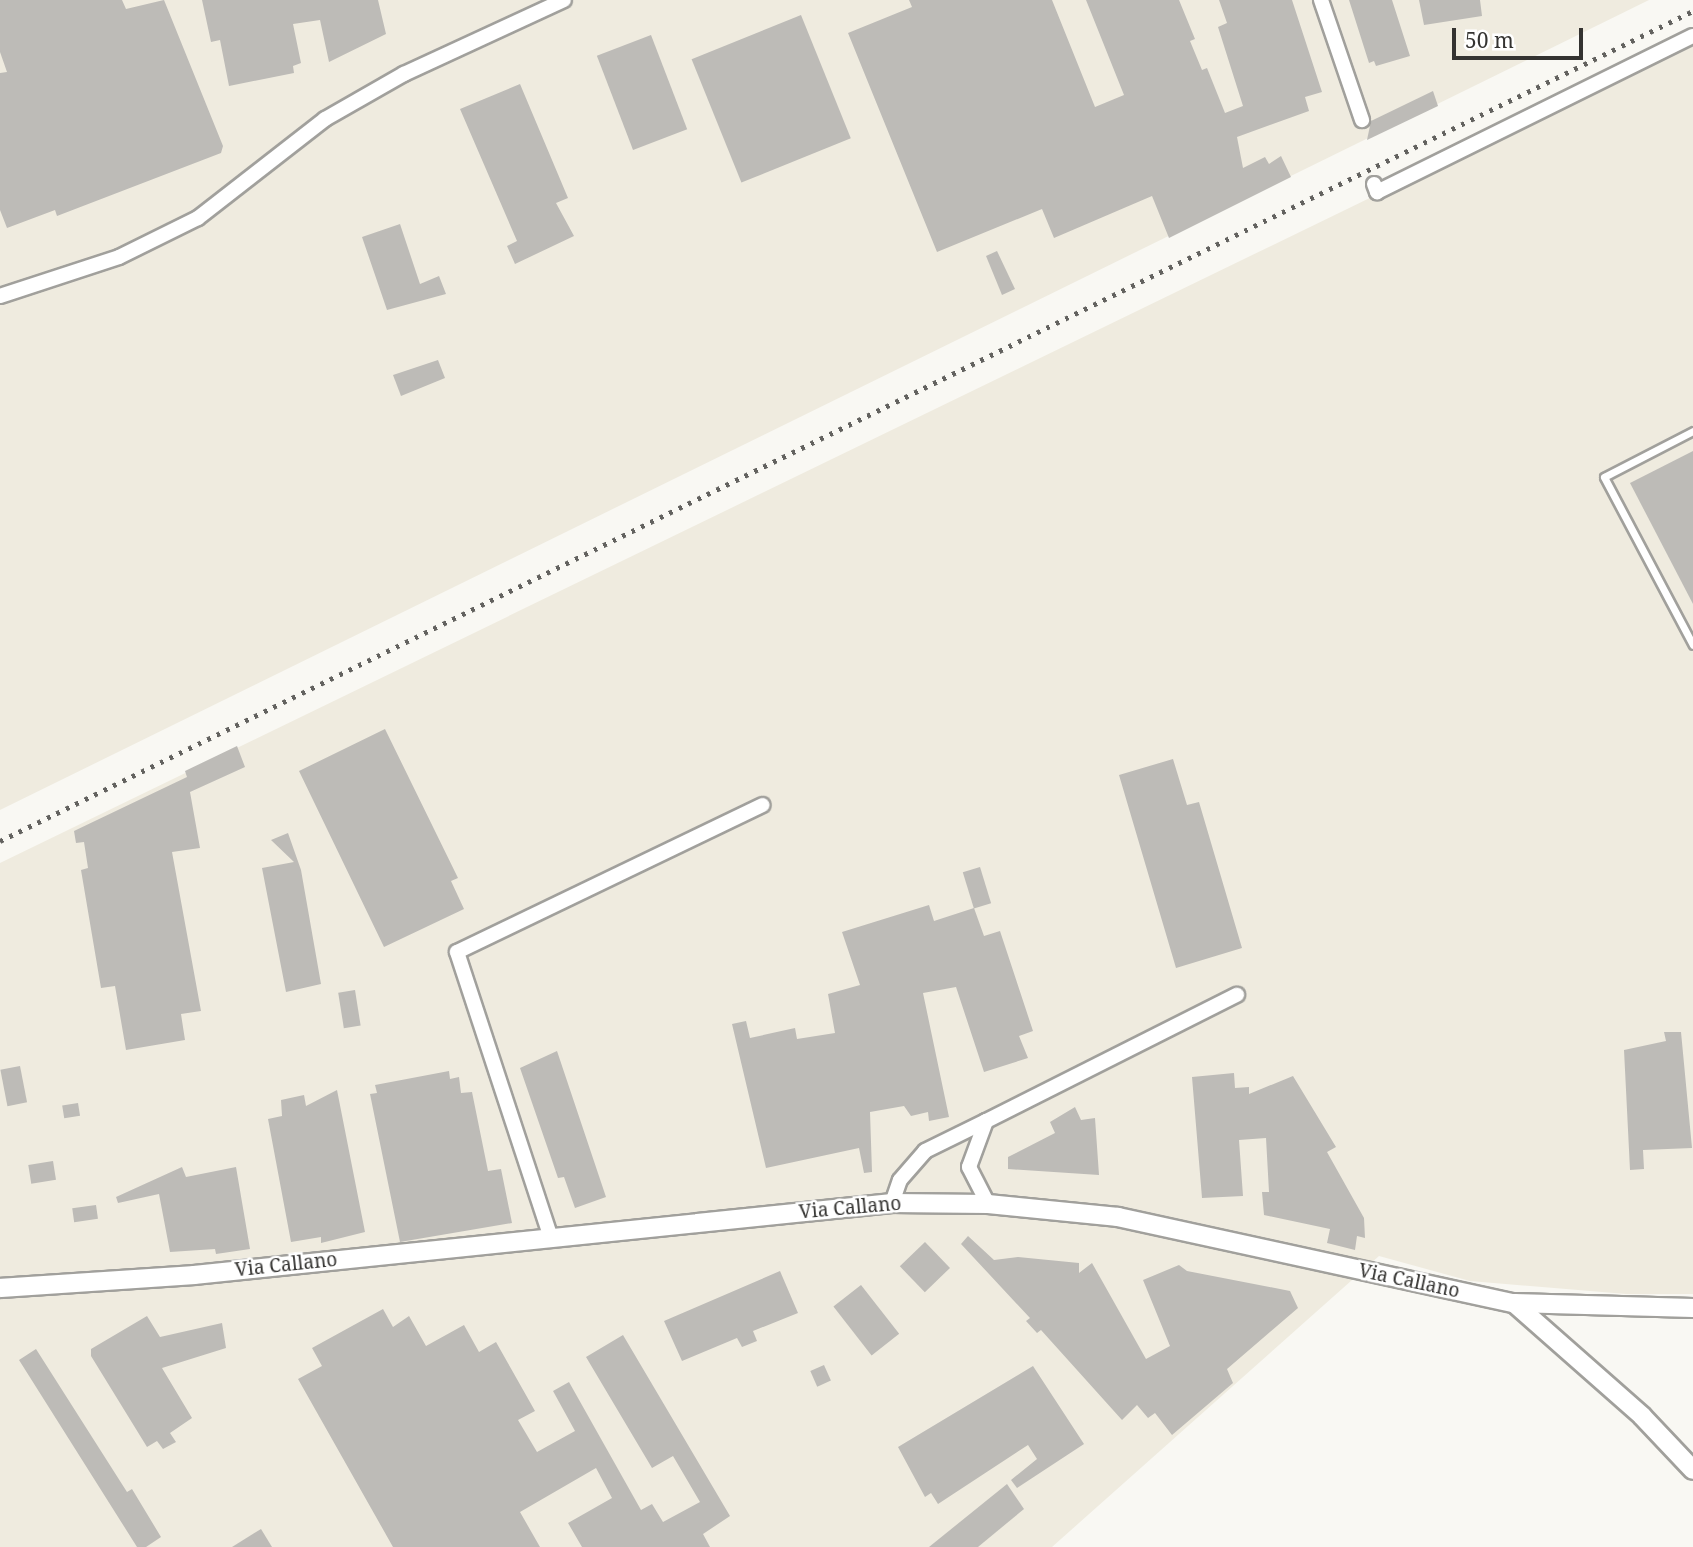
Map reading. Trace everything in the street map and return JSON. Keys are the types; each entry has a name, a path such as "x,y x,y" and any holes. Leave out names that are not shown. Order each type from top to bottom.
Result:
{"street":[{"path":"0,296 120,257 198,218 324,120 404,74 564,0"},
{"path":"1321,0 1362,120"},
{"path":"1374,184 1377,192 1693,37"},
{"path":"551,1238 457,953 763,805"},
{"path":"892,1203 900,1180 925,1151 1237,995"},
{"path":"986,1121 969,1167 988,1204"},
{"name":"Via Callano","path":"0,1288 194,1275 892,1203 988,1204 1118,1217 1514,1303 1693,1308"},
{"path":"1514,1303 1642,1416 1693,1470"}],"lane":[{"path":"1693,431 1604,477 1693,645"}],"shaded area":[{"path":"0,0 1649,0 0,810"},
{"path":"1693,41 1693,1294 1626,1294 1470,1281 1379,1256 1052,1547 0,1547 0,863"}],"building":[{"path":"0,0 122,0 126,9 164,0 223,146 221,153 57,216 55,210 7,228 0,210 0,73 7,72 0,52"},
{"path":"202,0 378,0 386,34 329,62 320,20 293,24 301,63 293,66 294,73 229,86 220,40 211,42"},
{"path":"909,0 1052,0 1095,107 1124,95 1086,0 1179,0 1195,39 1190,41 1202,70 1207,68 1225,113 1243,106 1218,27 1227,23 1219,0 1292,0 1322,92 1305,97 1309,111 1237,137 1243,168 1265,157 1269,164 1281,156 1291,177 1169,238 1152,196 1054,238 1042,209 937,252 848,33 912,7"},
{"path":"1349,0 1392,0 1410,56 1376,66 1374,61 1369,63"},
{"path":"1419,0 1480,0 1482,16 1424,25"},
{"path":"801,15 851,138 741,183 692,59"},
{"path":"651,35 687,129 633,150 597,56"},
{"path":"520,84 568,198 556,203 574,236 515,264 507,246 517,241 460,109"},
{"path":"1433,91 1438,106 1367,140 1371,121"},
{"path":"400,224 420,284 439,276 446,294 387,310 362,237"},
{"path":"997,251 1015,289 1002,295 986,256"},
{"path":"438,360 445,378 401,396 393,375"},
{"path":"1693,451 1693,604 1630,483"},
{"path":"385,729 458,878 451,881 464,909 384,947 299,771"},
{"path":"237,746 245,767 190,792 200,848 172,852 201,1011 181,1014 185,1040 126,1050 115,986 101,988 81,870 88,868 84,842 76,843 74,831 187,777 185,771"},
{"path":"1173,759 1187,805 1199,802 1242,948 1176,968 1119,775"},
{"path":"288,833 301,870 321,984 286,992 262,868 294,862 271,840"},
{"path":"980,867 991,903 974,909 963,872"},
{"path":"929,905 934,921 974,908 984,936 1000,931 1033,1031 1019,1036 1028,1058 984,1072 956,987 923,993 949,1117 929,1121 928,1112 911,1116 904,1106 870,1112 872,1172 864,1173 859,1148 766,1168 732,1024 746,1021 750,1038 795,1028 797,1039 835,1033 828,994 860,985 842,932"},
{"path":"355,990 361,1026 344,1028 338,993"},
{"path":"1664,1032 1681,1032 1692,1148 1643,1150 1644,1169 1630,1170 1624,1050 1666,1041"},
{"path":"557,1051 606,1197 575,1208 564,1177 558,1178 520,1068"},
{"path":"20,1066 27,1102 7,1106 0,1070"},
{"path":"449,1071 450,1079 459,1077 461,1093 472,1092 488,1171 501,1169 512,1223 400,1242 370,1094 377,1093 375,1085"},
{"path":"1234,1073 1235,1088 1249,1087 1249,1094 1293,1076 1336,1147 1327,1152 1364,1218 1365,1238 1357,1236 1355,1250 1327,1243 1330,1229 1264,1215 1262,1192 1269,1192 1266,1138 1239,1140 1243,1196 1202,1198 1192,1077"},
{"path":"337,1090 365,1232 321,1243 321,1237 291,1242 268,1119 282,1116 281,1100 304,1095 306,1106"},
{"path":"78,1103 80,1116 64,1118 62,1106"},
{"path":"1075,1107 1081,1120 1095,1118 1099,1175 1008,1169 1008,1157 1055,1133 1050,1122"},
{"path":"53,1161 56,1180 31,1184 28,1165"},
{"path":"182,1167 186,1177 236,1167 250,1249 216,1254 215,1249 170,1252 159,1194 118,1203 116,1197"},
{"path":"96,1205 98,1219 74,1222 72,1208"},
{"path":"968,1236 994,1260 1018,1257 1079,1263 1079,1273 1092,1263 1146,1359 1170,1346 1143,1280 1179,1265 1187,1271 1290,1291 1298,1308 1227,1369 1233,1383 1172,1435 1155,1413 1148,1418 1137,1405 1122,1420 1041,1330 1037,1333 1026,1321 1030,1318 961,1244"},
{"path":"925,1242 950,1268 925,1292 900,1266"},
{"path":"780,1271 798,1313 753,1331 757,1341 742,1347 737,1338 682,1361 664,1321"},
{"path":"861,1285 899,1334 872,1355 833,1307"},
{"path":"383,1309 393,1327 409,1316 426,1346 464,1325 479,1352 496,1342 535,1411 518,1420 537,1452 575,1431 553,1391 569,1382 641,1510 652,1504 663,1522 700,1502 673,1456 652,1468 586,1357 623,1335 730,1516 703,1534 710,1547 582,1547 568,1523 612,1498 596,1468 520,1512 540,1547 393,1547 298,1379 322,1366 312,1348"},
{"path":"147,1316 160,1337 222,1323 226,1348 162,1368 192,1418 170,1433 176,1442 163,1449 157,1441 147,1447 91,1356 91,1349"},
{"path":"36,1349 127,1492 132,1489 161,1537 146,1547 137,1547 19,1360"},
{"path":"824,1365 831,1381 817,1387 810,1371"},
{"path":"1033,1366 1084,1444 1017,1488 1011,1480 1037,1459 1028,1445 938,1504 931,1493 925,1497 898,1447"},
{"path":"1007,1484 1024,1509 978,1547 929,1547"},
{"path":"261,1529 272,1547 232,1547"}],"railway":[{"path":"0,841 1693,11"}]}
